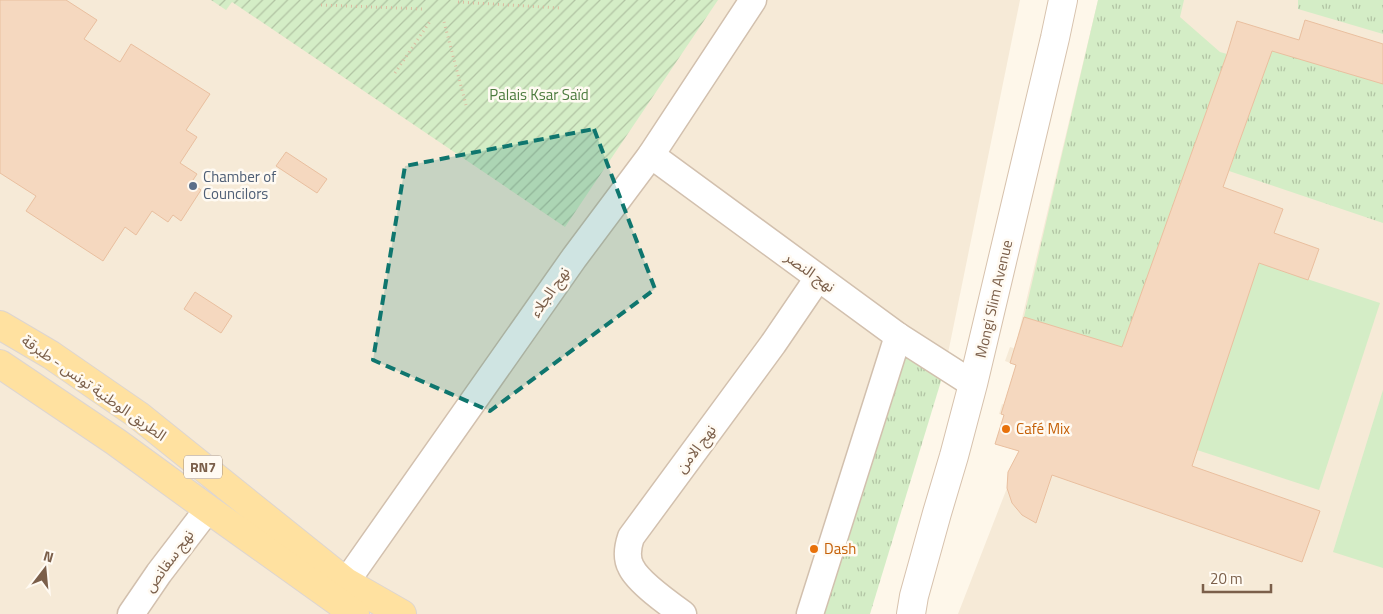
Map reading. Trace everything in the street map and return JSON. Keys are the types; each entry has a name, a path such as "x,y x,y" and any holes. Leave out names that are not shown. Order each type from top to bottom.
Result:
{"main road":[{"name":"Mongi Slim Avenue","path":"910,608 974,384 1056,38 1063,0"},
{"name":"الطريق الوطنية تونس - طبرقة","path":"0,325 51,355 138,415 346,582 402,614"},
{"name":"RN7","path":"0,364 116,442 355,614"}],"street":[{"name":"نهج الجلاء","path":"346,582 574,258 651,154 753,0"},
{"name":"نهج النصر","path":"651,154 898,336 974,384"},
{"name":"نهج الامن","path":"683,614 639,578 630,567 628,546 631,537 768,352 818,278"},
{"path":"810,614 898,336"},
{"name":"نهج سقانص","path":"131,614 159,573 208,509"}],"path":[{"path":"458,2 560,8"},
{"path":"321,5 424,9"},
{"path":"394,73 431,20"},
{"path":"444,22 466,105"}],"highlighted area":[{"path":"594,129 655,289 490,411 373,360 405,166"}],"shaded area":[{"path":"0,0 1020,0 945,368 822,614 0,614"},
{"path":"1098,0 1383,0 1383,614 958,614 1007,488 1008,472 1021,452 995,444 1004,415 999,414 1002,404 1016,409 1022,386 1011,382 1016,365 1005,361 1010,347 1051,360 1055,346 1018,335"}],"green space":[{"name":"Palais Ksar Saïd","path":"211,0 718,0 565,227 232,2 226,10"},
{"path":"1098,0 1184,0 1180,17 1220,52 1227,54 1122,347 1024,317"},
{"path":"1298,0 1383,0 1383,34 1298,9"},
{"path":"1272,50 1383,84 1383,223 1229,171"},
{"path":"1259,263 1380,303 1319,490 1197,450"},
{"path":"904,345 945,368 870,614 822,614"},
{"path":"1383,390 1383,568 1333,552"}],"building":[{"path":"0,0 66,0 97,20 84,39 120,62 131,44 210,94 186,130 197,137 180,163 197,174 191,183 201,190 181,221 173,215 168,222 152,211 136,235 125,227 103,261 26,211 36,196 0,173"},
{"path":"1305,20 1383,44 1383,84 1272,51 1223,187 1283,209 1274,233 1319,249 1308,280 1259,263 1192,466 1320,511 1302,562 1052,475 1036,523 1022,515 1012,503 1007,488 1008,472 1019,451 995,444 1004,415 1001,414 1016,365 1010,363 1024,317 1122,347 1227,54 1237,21 1299,40"},
{"path":"286,152 327,179 317,193 276,166"},
{"path":"195,292 232,316 221,333 184,309"}],"place":[{"name":"Chamber of Councilors","path":"193,186"},
{"name":"Café Mix","path":"1006,429"},
{"name":"Dash","path":"814,549"}]}
